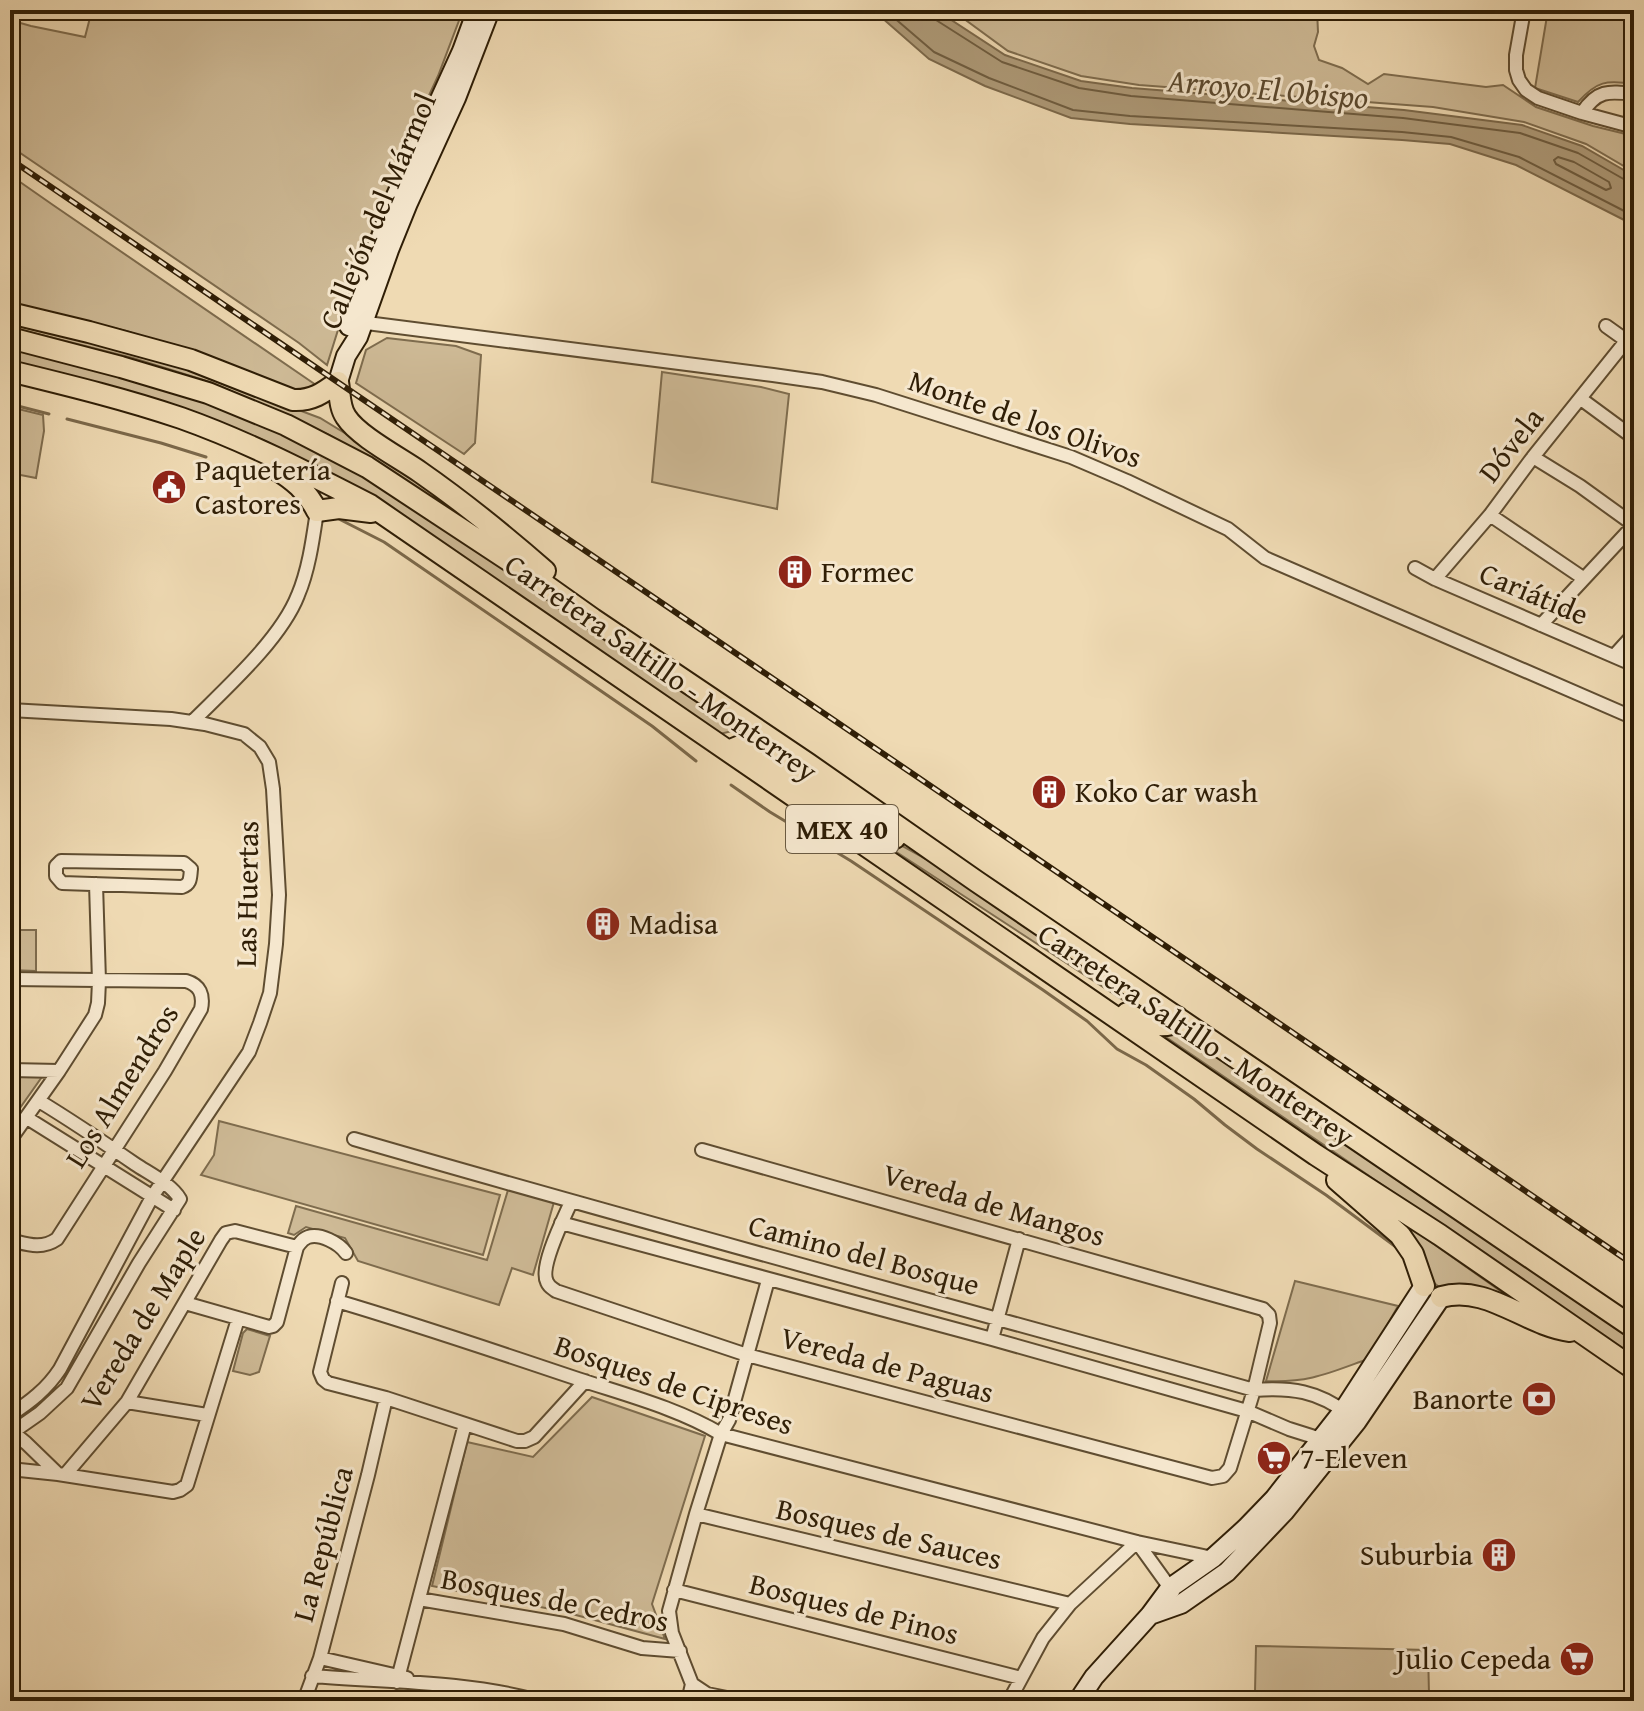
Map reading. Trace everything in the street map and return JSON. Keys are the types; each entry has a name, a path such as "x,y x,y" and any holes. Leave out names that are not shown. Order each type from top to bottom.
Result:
{"main road":[{"path":"10,313 191,360 293,400 317,397 338,382 347,420 470,509 549,575 573,605"},
{"name":"Carretera Saltillo - Monterrey","path":"10,338 208,393 286,425 367,467 807,763 1634,1328"},
{"name":"Carretera Saltillo - Monterrey","path":"10,371 143,406 221,434 309,473 370,505 1316,1155 1440,1235 1634,1369"},
{"path":"221,434 290,478 305,491 317,511 353,509 393,520"},
{"path":"728,751 740,746 755,747 868,823 976,881"},
{"path":"997,935 1046,959 1136,1019 1160,1026 1172,1024 1177,1017"},
{"path":"1316,1155 1333,1176 1400,1235 1432,1292 1478,1296 1547,1326 1580,1331"}],"street":[{"name":"Callejón del Mármol","path":"450,95 477,10"},
{"name":"Callejón del Mármol","path":"338,382 346,356 358,337 357,322 450,95 490,10"},
{"path":"1524,10 1516,70 1526,90 1538,98 1634,127"},
{"path":"1582,113 1588,102 1599,94 1634,94"},
{"name":"Monte de los Olivos","path":"357,322 822,382 921,408 1071,457 1127,481 1228,529 1265,558 1634,718"},
{"path":"1606,326 1631,339"},
{"name":"Dóvela","path":"1435,579 1631,339"},
{"path":"1581,399 1634,438"},
{"path":"1533,457 1634,525 1541,625"},
{"path":"192,722 275,635 286,617 298,595 317,511"},
{"path":"1490,515 1583,578"},
{"name":"Cariátide","path":"1415,568 1634,665"},
{"path":"1614,656 1634,634"},
{"name":"Las Huertas","path":"10,710 171,719 244,734 260,747 269,762 279,895 270,993 249,1052 152,1197 60,1369 50,1383 10,1415"},
{"path":"61,861 112,861 184,863 191,869 190,881 182,887 96,884 62,883 56,876 56,866 61,861"},
{"path":"10,1140 95,1015 99,981 96,884"},
{"name":"Los Almendros","path":"10,979 186,981 195,984 202,992 203,1001 165,1071 57,1239 48,1245 37,1246 10,1240"},
{"path":"10,1070 59,1071"},
{"path":"39,1101 162,1182 179,1195 180,1202 139,1263 67,1388 40,1413 11,1432 61,1475"},
{"path":"27,1118 174,1210"},
{"name":"Camino del Bosque","path":"354,1139 1254,1390 1306,1392 1324,1398 1350,1416"},
{"name":"Vereda de Mangos","path":"702,1150 1263,1309 1269,1315 1270,1323 1254,1390"},
{"path":"561,1223 571,1202"},
{"name":"Camino del Bosque","path":"561,1223 1247,1411 1330,1442"},
{"name":"Vereda de Paguas","path":"561,1223 545,1267 546,1281 550,1287 747,1355 1212,1478 1223,1476 1230,1468 1247,1411"},
{"name":"Vereda de Maple","path":"61,1475 127,1402 226,1233 235,1231 297,1247"},
{"path":"185,1303 273,1326 277,1322 297,1247 303,1239 312,1236 336,1242 346,1253"},
{"path":"992,1339 1019,1239"},
{"path":"742,1701 706,1697 692,1684 672,1633 669,1611 721,1434 729,1420 768,1280"},
{"path":"342,1283 320,1372 328,1383 525,1441 534,1437 585,1381"},
{"path":"1176,1596 1227,1572 1284,1512 1432,1292"},
{"name":"Bosques de Cipreses","path":"337,1301 660,1406 703,1423 721,1434 1137,1542 1213,1558"},
{"path":"10,1469 173,1492 180,1490 187,1485 238,1319"},
{"path":"1247,1411 1254,1390"},
{"name":"La República","path":"304,1701 320,1658 386,1398"},
{"path":"127,1402 207,1415"},
{"path":"398,1679 465,1424"},
{"path":"1078,1701 1094,1677 1150,1615 1176,1596 1330,1442"},
{"name":"Bosques de Sauces","path":"696,1514 1070,1604"},
{"path":"1009,1701 1043,1638 1070,1604 1137,1542 1176,1596"},
{"name":"Bosques de Pinos","path":"674,1590 1021,1678"},
{"name":"Bosques de Cedros","path":"419,1599 564,1624 642,1648 680,1651"},
{"path":"320,1658 398,1679 539,1701"},
{"path":"312,1676 398,1679"},
{"path":"688,1701 692,1684"}],"shaded area":[{"path":"92,10 463,10 438,76 397,165 353,282 327,365 10,146 10,20 85,37"},
{"path":"952,10 1317,10 1318,32 1314,46 1319,60 1342,68 1368,84 1384,74 1486,87 1503,85 1536,107 1634,136 1634,172 1586,144 1524,122 1433,107 1139,85 1081,76 1008,51"},
{"path":"1548,10 1634,10 1634,84 1603,84 1578,102 1535,88"},
{"path":"10,175 316,385 308,391 296,393 208,358 126,331 10,303"},
{"path":"10,318 184,367 320,418 467,516 489,536 378,463 329,435 213,383 133,358 10,327"},
{"path":"387,338 456,346 481,355 475,443 464,454 356,383 366,350"},
{"path":"10,348 112,372 222,406 347,464 483,551 747,736 732,731 720,734 327,473 263,440 191,413 10,364"},
{"path":"662,372 789,394 777,509 652,482"},
{"path":"10,407 43,415 44,431 36,478 10,473"},
{"path":"743,752 944,869 1150,1009 1150,1012 1140,1011"},
{"path":"10,930 36,930 36,971 10,970"},
{"path":"1179,1029 1634,1339 1634,1357 1160,1033"},
{"path":"10,1074 44,1074 10,1122"},
{"path":"219,1121 500,1195 483,1255 201,1175 214,1155"},
{"path":"1353,1187 1533,1314 1443,1290 1429,1279"},
{"path":"508,1190 554,1202 533,1275 512,1268 499,1305 358,1261 345,1238 306,1227 294,1235 288,1233 296,1206 487,1260"},
{"path":"1295,1281 1398,1306 1368,1359 1307,1379 1266,1381"},
{"path":"247,1329 270,1336 259,1372 250,1375 233,1371 243,1333"},
{"path":"592,1397 705,1436 652,1604 665,1639 561,1611 432,1586 467,1442 533,1457"},
{"path":"1256,1646 1428,1650 1429,1694 1255,1692"}],"water":[{"path":"873,10 936,10 1005,55 1081,81 1132,88 1404,110 1522,125 1582,146 1634,176 1634,225 1516,165 1450,144 1071,118 985,86 929,59"}],"waterway":[{"path":"10,404 49,414"},
{"path":"67,419 206,457"},
{"path":"337,518 384,542 652,726 696,761"},
{"path":"731,785 1043,990 1087,1021 1117,1049 1194,1099 1257,1149 1400,1250"}],"railway":[{"path":"10,159 1634,1265"}],"place":[{"name":"Paquetería Castores","path":"169,487"},
{"name":"Formec","path":"795,572"},
{"name":"Koko Car wash","path":"1049,792"},
{"name":"Madisa","path":"603,924"},
{"name":"Banorte","path":"1539,1399"},
{"name":"7-Eleven","path":"1274,1458"},
{"name":"Suburbia","path":"1499,1555"},
{"name":"Julio Cepeda","path":"1577,1659"}],"water label":[{"name":"Arroyo El Obispo","path":"1268,89"}]}
